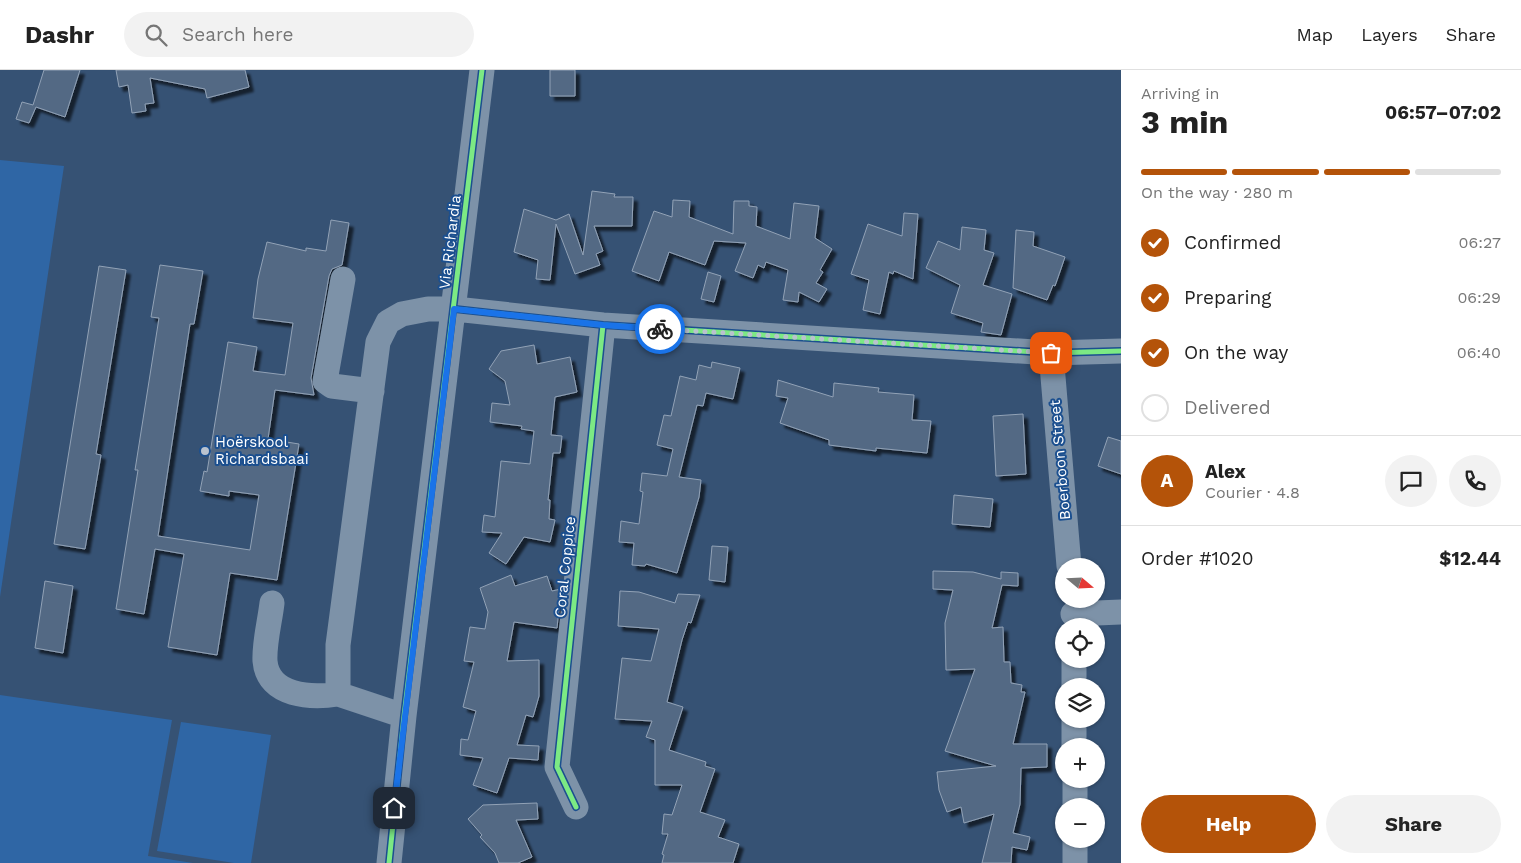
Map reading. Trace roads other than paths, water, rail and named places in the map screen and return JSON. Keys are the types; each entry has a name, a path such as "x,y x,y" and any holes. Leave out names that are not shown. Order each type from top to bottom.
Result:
{"street":[{"name":"Via Richardia","path":"389,863 404,716 482,70"},
{"path":"343,279 325,381 332,386 372,391"},
{"path":"338,694 338,646 378,342 388,322 402,314 419,310 454,309 603,325 1051,353 1121,351"},
{"name":"Coral Coppice","path":"576,807 557,768 603,325"},
{"name":"Boerboon Street","path":"1051,353 1068,558"},
{"path":"272,603 265,661 268,672 273,680 287,690 302,696 338,694 404,716"},
{"path":"1073,613 1121,612"},
{"path":"1075,848 1075,863"}],"place":[{"name":"Hoërskool Richardsbaai","path":"205,451"}]}
